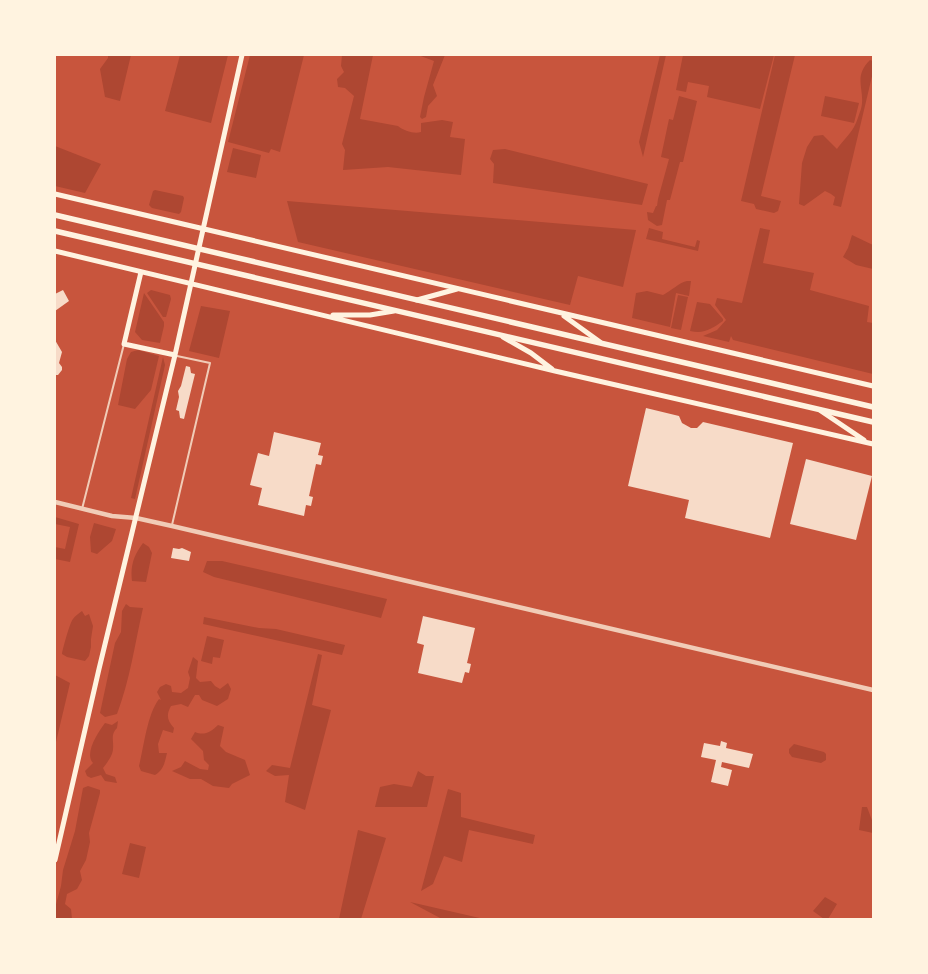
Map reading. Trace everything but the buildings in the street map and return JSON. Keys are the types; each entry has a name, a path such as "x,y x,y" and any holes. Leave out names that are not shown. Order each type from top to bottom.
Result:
{"main road":[{"path":"55,860 175,355 242,55"},
{"path":"55,194 873,386"},
{"path":"55,215 873,407"},
{"path":"55,231 400,310 873,422"},
{"path":"55,251 555,371 870,443"},
{"path":"141,272 124,344 175,355"},
{"path":"416,300 458,289"},
{"path":"322,315 370,315 400,310"},
{"path":"560,313 603,345"},
{"path":"496,333 531,353 555,371"},
{"path":"817,408 870,443"}],"street":[{"path":"55,502 112,516 136,518 172,526 873,690"}],"lane":[{"path":"82,509 124,344"},
{"path":"172,526 210,363 175,355"}],"shaded area":[{"path":"108,55 131,55 120,101 105,97 100,69"},
{"path":"180,55 228,55 211,123 165,111"},
{"path":"250,55 304,55 280,152 271,149 269,153 228,142"},
{"path":"342,55 373,55 360,119 398,126 406,131 415,133 421,132 421,123 442,120 453,122 450,137 465,139 461,175 388,167 343,170 345,150 342,144 354,96 345,88 338,87 337,79 344,72 341,66"},
{"path":"418,55 445,55 433,85 437,96 428,106 426,117 422,119 420,117 424,97 434,61"},
{"path":"660,55 666,55 643,157 639,142"},
{"path":"683,55 774,55 760,109 707,97 709,86 688,82 686,92 676,90"},
{"path":"775,55 795,55 761,196 781,201 778,211 774,213 756,209 754,204 741,201"},
{"path":"870,60 873,61 873,72 841,207 833,205 835,197 825,191 804,206 799,204 802,163 807,147 814,136 823,135 837,149 850,132 861,109 861,78 865,66"},
{"path":"679,96 697,101 683,162 680,162 670,200 667,200 662,225 657,226 648,220 647,212 653,213 657,206 669,159 661,157 669,119 673,120"},
{"path":"825,96 859,103 854,123 821,116"},
{"path":"55,146 101,164 85,193 55,186"},
{"path":"233,148 261,155 256,178 227,172"},
{"path":"505,149 648,184 642,205 493,183 494,164 490,159 493,150"},
{"path":"155,190 183,196 181,212 179,214 152,208 149,205"},
{"path":"287,201 636,230 623,287 578,276 570,305 298,242"},
{"path":"649,228 663,232 662,239 695,247 697,240 700,241 698,251 646,239"},
{"path":"760,228 770,230 763,263 814,273 810,290 869,306 867,322 873,323 873,374 733,340 731,336 729,342 703,336 717,330 726,320 715,305 717,298 742,303"},
{"path":"852,235 873,245 873,269 856,265 843,257"},
{"path":"687,281 691,281 689,296 676,293 670,327 632,318 636,293 647,291 663,295"},
{"path":"151,290 170,295 171,299 166,317 163,317 147,293"},
{"path":"144,293 164,322 160,343 142,340 135,332"},
{"path":"678,295 688,297 681,330 671,328"},
{"path":"697,302 710,304 723,321 704,331 690,331"},
{"path":"201,306 230,311 219,358 189,351"},
{"path":"138,350 159,356 151,390 135,409 118,405 127,359 131,352"},
{"path":"163,357 165,365 135,499 131,498"},
{"path":"55,517 79,524 70,562 55,559 55,547 65,549 70,527 55,524"},
{"path":"94,523 116,529 112,541 97,554 91,552 90,537"},
{"path":"143,543 149,547 152,553 146,582 132,581 133,561"},
{"path":"207,561 222,561 387,599 381,618 214,577 203,572"},
{"path":"126,604 130,607 143,608 122,701 117,714 105,717 100,713 115,643 121,632 122,611"},
{"path":"82,611 85,616 89,614 93,626 89,656 85,661 62,654 72,621"},
{"path":"204,617 259,628 276,629 345,645 342,655 203,624"},
{"path":"207,636 224,640 220,658 213,657 212,664 201,661"},
{"path":"318,654 322,655 312,705 331,710 305,810 285,802 289,775 275,776 266,771 272,765 290,768"},
{"path":"193,657 198,661 196,678 200,682 211,681 220,689 228,683 231,689 228,699 217,706 202,700 199,695 195,695 188,707 181,704 171,706 168,717 174,728 173,733 163,730 158,744 159,753 167,753 164,765 155,775 141,771 139,766 149,722 155,706 159,699 161,700 157,692 160,687 166,684 171,686 172,692 181,693 188,688 190,678 188,672"},
{"path":"55,675 70,683 56,742 55,741"},
{"path":"118,721 113,735 112,754 103,768 106,774 115,777 117,783 105,781 101,775 91,778 87,776 85,771 93,763 90,754 96,737 105,723 112,725"},
{"path":"218,725 224,727 220,746 226,752 245,760 250,775 232,784 229,788 213,786 201,779 190,779 172,771 181,767 185,761 200,769 208,770 209,765 204,760 203,751 191,739 195,732 207,733"},
{"path":"794,744 824,752 826,760 821,763 792,757 789,749"},
{"path":"418,771 426,776 434,776 427,807 375,807 380,787 394,784 412,787"},
{"path":"88,786 100,790 100,793 89,833 90,842 86,860 80,871 82,880 77,889 67,894 65,904 71,909 72,919 55,919 55,908 63,870 75,831 83,788"},
{"path":"448,789 461,793 461,817 535,835 533,844 469,830 462,862 444,856 433,884 421,891"},
{"path":"862,807 867,807 873,823 873,833 859,830"},
{"path":"358,830 386,838 361,919 339,919"},
{"path":"130,843 146,847 139,878 122,874"},
{"path":"825,897 837,904 828,919 824,919 813,911"},
{"path":"410,902 484,919 442,919"}]}
